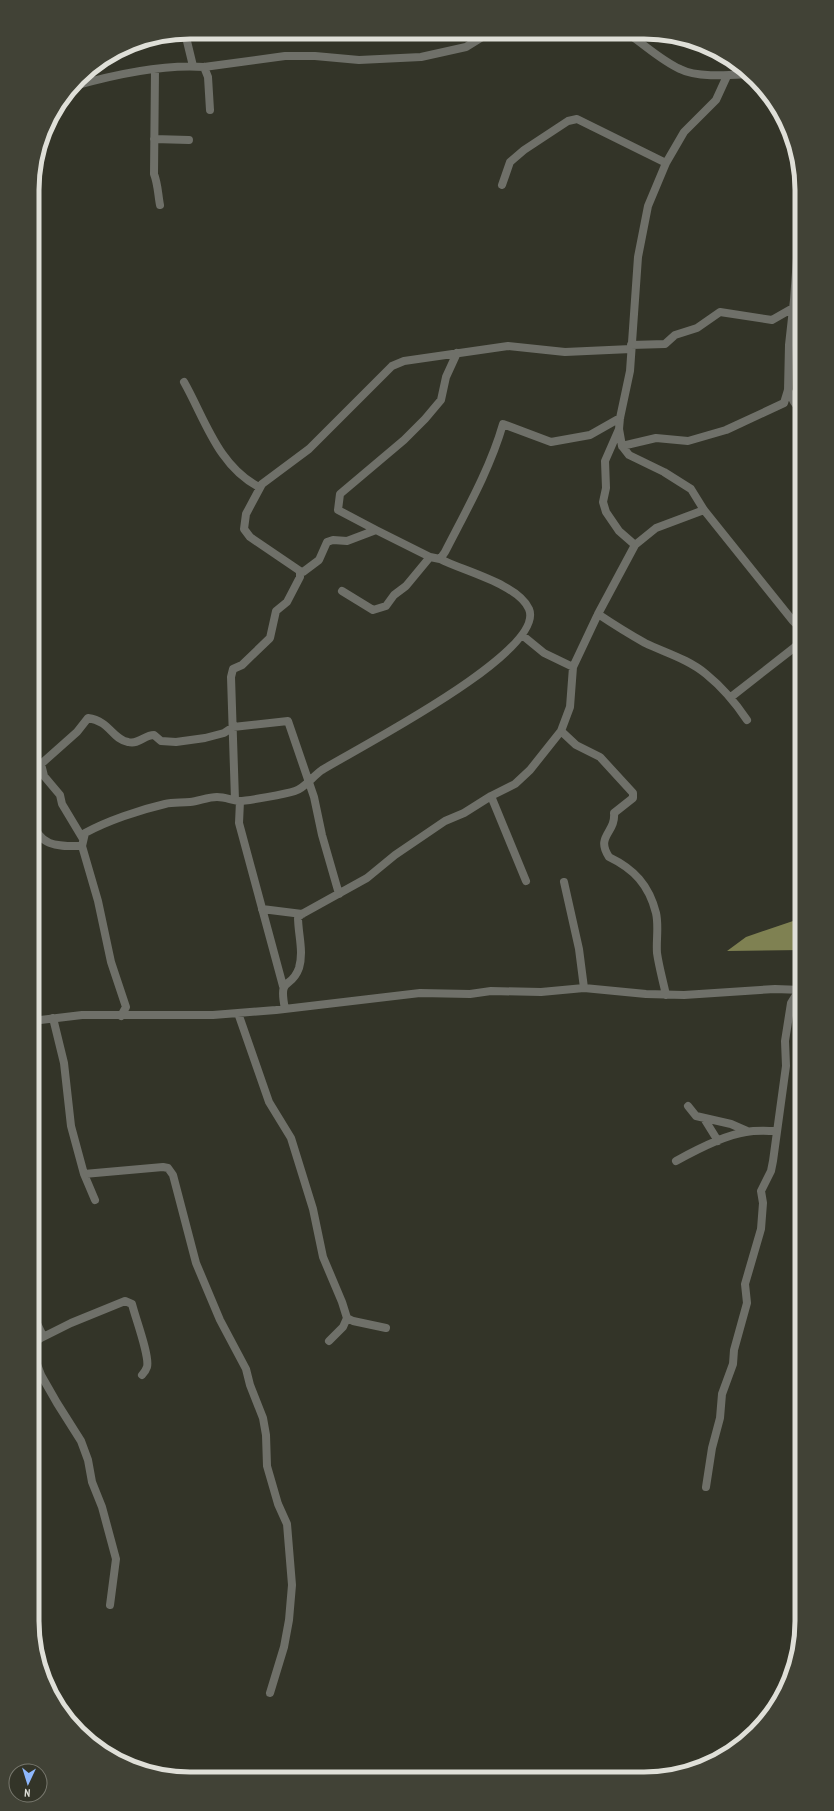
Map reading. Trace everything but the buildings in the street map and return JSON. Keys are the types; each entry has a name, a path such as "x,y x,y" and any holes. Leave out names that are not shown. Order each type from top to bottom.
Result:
{"street":[{"path":"186,39 193,66"},
{"path":"82,84 155,70 193,66 204,67 285,56 315,56 360,60 421,57 466,47 479,39"},
{"path":"635,39 664,60 682,70 727,76 741,75"},
{"path":"204,67 208,77 210,110"},
{"path":"155,70 154,174 158,182 156,188 160,205"},
{"path":"727,76 716,100 684,132 666,163 648,206 638,257 630,371 619,429 622,446 630,455 664,472 691,489 704,510 795,623"},
{"path":"502,185 510,162 524,150 568,121 577,119 666,163"},
{"path":"154,139 189,140"},
{"path":"622,446 656,438 688,441 726,430 784,403 788,390 789,345 795,304"},
{"path":"184,382 212,437 228,462 243,477 259,487 309,449 392,366 404,361 508,346 565,352 665,344 675,335 697,328 720,312 772,320 794,308"},
{"path":"83,842 85,833 97,827 166,804 189,802 216,797 225,797 238,801 295,791 322,770 384,735 458,690 497,660 522,634 529,623 530,616 529,609 518,595 503,586 440,559 430,557 338,510 340,494 404,440 425,419 440,400 446,377 457,353"},
{"path":"788,390 795,403"},
{"path":"440,559 446,552 474,496 498,440 503,424 551,442 590,435 620,418"},
{"path":"619,429 605,461 606,488 603,502 606,512 619,531 636,545"},
{"path":"262,484 246,514 244,529 250,537 300,571 304,572 320,560 327,542 333,540 347,541 376,530"},
{"path":"283,986 298,969 301,943 298,918 302,914 367,878 395,855 445,821 464,813 491,796 515,784 530,770 561,731 570,707 573,667 598,614 636,545 656,528 704,510"},
{"path":"342,591 373,610 379,610 386,606 394,595 406,586 430,557"},
{"path":"285,1009 282,992 283,986 239,823 231,682 233,670 242,664 270,638 276,611 287,602 300,577 300,571"},
{"path":"598,614 625,632 646,643 680,657 705,673 731,697 747,720"},
{"path":"522,634 544,653 573,667"},
{"path":"731,697 795,647"},
{"path":"121,1016 126,1007 111,962 97,894 83,842 62,804 60,795 44,776 41,764 77,732 88,718 97,719 109,727 122,740 129,743 141,741 150,735 154,735 160,741 168,742 204,738 224,733 233,727 288,722 314,797 322,835 339,894"},
{"path":"561,731 576,744 600,757 633,793 633,798 614,813 615,820 603,840 609,857 625,864 641,879 654,907 657,924 657,953 666,995"},
{"path":"491,796 526,881"},
{"path":"39,832 47,843 52,845 83,842"},
{"path":"564,882 579,949 584,988"},
{"path":"262,909 302,914"},
{"path":"39,1020 82,1015 213,1015 285,1009 420,993 470,994 491,991 541,992 584,988 666,995 712,994 775,989 795,990"},
{"path":"706,1487 712,1448 720,1418 722,1394 733,1364 734,1350 747,1303 745,1284 761,1229 763,1203 761,1191 771,1171 786,1066 785,1042 791,1004 795,998"},
{"path":"238,1013 269,1102 291,1138 313,1209 323,1257 342,1302 347,1318 343,1327 329,1341"},
{"path":"53,1018 64,1063 71,1126 84,1174 95,1200"},
{"path":"688,1106 696,1116 705,1120 731,1124 746,1132"},
{"path":"705,1120 718,1141"},
{"path":"676,1161 693,1151 734,1134 777,1131"},
{"path":"84,1174 145,1168 168,1168 173,1175 196,1263 220,1320 246,1370 250,1385 263,1418 266,1435 267,1466 278,1504 287,1524 289,1538 292,1585 289,1620 284,1647 270,1693"},
{"path":"41,1338 71,1323 125,1301 130,1302 132,1304 145,1347 148,1362 147,1368 142,1375"},
{"path":"347,1318 352,1321 386,1328"},
{"path":"39,1325 42,1330 41,1338"},
{"path":"39,1366 51,1392 81,1441 88,1460 92,1482 102,1507 116,1559 110,1605"}],"shaded area":[{"path":"795,920 795,950 727,951 746,937"}]}
